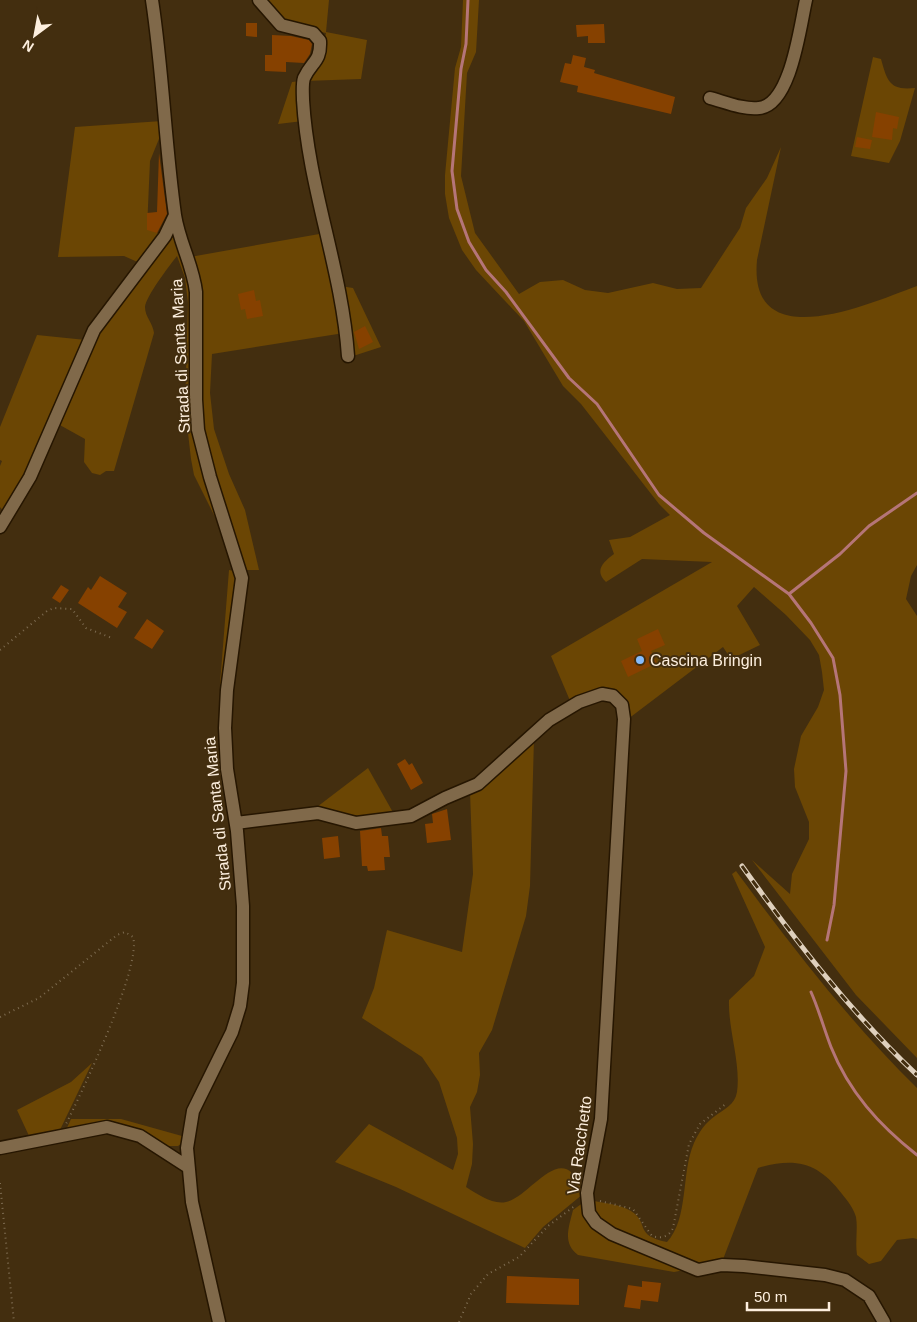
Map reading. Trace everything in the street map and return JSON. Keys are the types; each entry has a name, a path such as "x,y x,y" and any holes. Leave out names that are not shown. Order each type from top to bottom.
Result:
{"street":[{"name":"Strada di Santa Maria","path":"152,0 161,58 175,215 194,276 196,292 196,400 198,430 210,477 242,575 225,722 226,769 236,823 244,933 242,1000 230,1039 193,1111 188,1132 188,1167 198,1230 219,1322"},
{"path":"259,0 281,25 313,33 320,41 319,58 304,80 303,103 310,158 346,328 348,356"},
{"path":"710,98 756,108 768,106 774,101 786,82 806,0"},
{"path":"0,527 30,477 94,330 165,236 175,215"},
{"name":"Via Racchetto","path":"236,823 318,813 356,823 411,816 445,798 478,784 549,720 579,702 602,694 613,696 622,705 624,719 601,1119 586,1197 589,1213 599,1226 698,1270 727,1265 793,1271 841,1278 866,1293 884,1322"},
{"path":"0,1148 99,1127 121,1129 140,1136 188,1167"}],"path":[{"path":"0,650 54,608 72,609 86,628 112,638"},
{"path":"0,1017 39,998 117,935 125,932 132,936 134,952 118,1004 88,1079 61,1135"},
{"path":"459,1322 471,1294 488,1274 521,1256 548,1226 586,1197 630,1208 638,1215 650,1235 658,1238 667,1236 673,1228 689,1144 700,1124 727,1103"},
{"path":"0,1182 14,1322"}],"shaded area":[{"path":"263,0 329,0 326,32 367,40 361,79 305,81 321,58 326,33 288,25"},
{"path":"463,0 479,0 476,52 467,73 461,176 475,233 519,294 540,282 563,280 585,290 608,293 653,283 677,289 701,288 740,228 746,208 767,178 781,147 757,260 759,290 771,308 791,316 815,316 842,312 917,286 917,565 911,576 906,599 917,616 917,1058 856,995 752,860 790,894 792,874 809,839 809,822 795,787 794,769 801,736 818,707 824,690 819,655 810,640 786,615 754,587 737,606 760,645 731,659 723,647 628,719 621,698 571,703 551,656 712,562 642,559 606,582 602,578 600,570 603,563 614,554 609,540 630,537 670,515 659,504 581,404 563,386 524,321 476,270 462,250 449,218 445,194 445,175 455,68 461,47"},
{"path":"873,57 881,59 885,73 894,86 915,88 900,141 889,163 851,156"},
{"path":"301,81 303,121 278,124 292,82"},
{"path":"162,121 163,129 150,161 147,229 161,234 142,264 124,256 58,257 75,127"},
{"path":"171,232 179,239 191,275 193,398 237,572 223,686 220,684 229,570 234,571 217,521 194,475 191,459 185,407 188,303 185,278 177,256 146,302 145,311 154,333 114,471 106,471 100,475 92,473 84,462 85,439 58,424 97,332"},
{"path":"325,233 344,333 212,354 210,393 214,429 229,474 245,510 259,570 244,570 203,439 190,257"},
{"path":"340,286 353,288 381,347 350,357"},
{"path":"37,335 86,340 53,420 5,513 0,507 0,466 2,461 0,460 0,427"},
{"path":"534,738 530,886 526,916 492,1030 479,1053 480,1075 477,1092 470,1107 473,1144 472,1164 466,1187 480,1196 501,1203 514,1199 548,1173 557,1169 565,1169 572,1173 583,1194 543,1227 525,1248 396,1187 335,1162 369,1124 453,1170 458,1154 457,1138 439,1082 422,1057 362,1018 374,988 387,930 462,952 473,874 470,792"},
{"path":"368,768 395,816 366,820 313,810"},
{"path":"736,871 822,983 868,1037 917,1088 917,1239 897,1240 881,1261 869,1264 857,1255 857,1222 852,1208 833,1183 815,1169 805,1165 783,1163 758,1168 722,1262 696,1267 600,1222 589,1200 616,1205 631,1211 637,1215 643,1228 650,1236 667,1242 679,1221 687,1167 694,1143 705,1125 729,1106 736,1096 738,1081 730,1023 729,1000 754,976 765,947 732,874"},
{"path":"92,1063 59,1132 30,1138 17,1110 71,1082"},
{"path":"71,1119 121,1119 182,1136 182,1143 178,1146 163,1146 144,1134 66,1130"},
{"path":"584,1202 587,1216 690,1269 674,1272 578,1255 570,1245 568,1234 573,1210"}],"building":[{"path":"246,23 257,23 257,37 246,36"},
{"path":"604,24 605,43 588,43 588,36 577,37 576,25"},
{"path":"272,35 291,36 309,40 312,44 310,54 304,63 286,62 286,72 265,71 265,55 272,55"},
{"path":"573,55 586,58 584,67 595,70 594,73 675,97 671,114 577,92 578,86 560,82 565,63 571,64"},
{"path":"876,112 899,117 897,129 893,128 892,140 872,137"},
{"path":"857,137 872,140 870,149 855,147"},
{"path":"159,153 167,214 157,233 147,230 147,213 157,212"},
{"path":"254,290 256,301 260,300 263,316 247,319 245,309 241,310 238,294"},
{"path":"365,326 373,342 359,349 354,332"},
{"path":"100,576 127,593 118,607 127,612 117,628 78,603 88,587 91,590"},
{"path":"61,585 69,590 60,603 52,598"},
{"path":"147,619 164,631 152,649 134,638"},
{"path":"658,629 665,645 651,651 657,663 628,677 621,661 642,651 637,639"},
{"path":"405,759 409,765 412,763 423,783 411,790 397,764"},
{"path":"447,809 451,840 427,843 425,824 433,823 432,814"},
{"path":"381,828 382,836 388,836 390,857 384,857 385,870 368,871 367,866 362,866 360,831"},
{"path":"338,836 340,857 324,859 322,838"},
{"path":"507,1276 579,1279 579,1305 506,1303"},
{"path":"642,1281 661,1283 658,1302 641,1300 640,1309 624,1307 628,1285 642,1287"}],"waterway":[{"path":"468,0 466,44 461,69 452,171 457,209 469,242 486,270 506,292 569,378 597,404 659,495 704,533 789,594 811,623 833,658 840,695 846,771 834,905 827,940"},
{"path":"789,594 840,554 869,526 917,493"},
{"path":"811,992 838,1063 856,1093 878,1120 917,1155"}],"railway":[{"path":"742,866 825,975 869,1027 917,1075"}],"place":[{"name":"Cascina Bringin","path":"640,660"}]}
